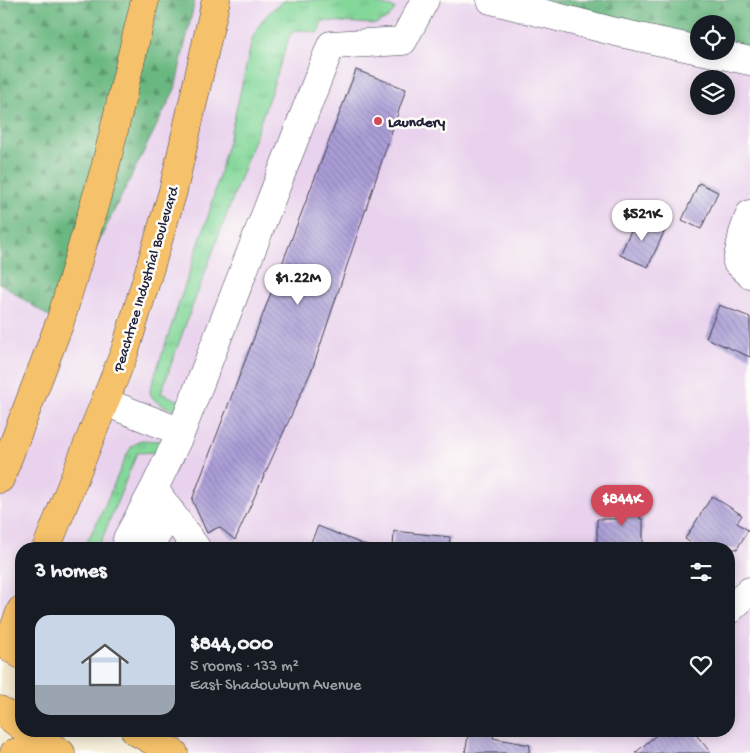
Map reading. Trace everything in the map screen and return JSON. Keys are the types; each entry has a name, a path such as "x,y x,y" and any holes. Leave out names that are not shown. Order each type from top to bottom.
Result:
{"main road":[{"path":"2,471 60,322 105,168 145,0"},
{"name":"Peachtree Industrial Boulevard","path":"49,542 125,351 173,191 216,0"},
{"path":"7,650 15,627"},
{"path":"0,710 15,721"},
{"path":"38,737 61,753"},
{"path":"146,737 174,753"},
{"path":"14,753 29,749 48,753"}],"street":[{"path":"171,512 140,540 154,489 181,432 331,45 403,42 425,0"},
{"path":"490,0 616,32 690,48"},
{"path":"735,58 750,61"},
{"path":"750,214 743,233 737,262 750,274"},
{"path":"105,402 181,432"},
{"path":"154,489 171,512 186,542"},
{"path":"735,605 750,591"}],"shaded area":[{"path":"195,0 516,0 690,43 690,60 735,60 735,54 750,58 750,753 183,753 155,737 735,737 735,542 15,542 15,660 0,652 0,283 58,322 175,89"}],"green space":[{"path":"0,0 195,0 175,89 58,323 0,283"},
{"path":"286,0 360,0 395,8 390,16 376,24 322,21 317,33 299,30 290,35 161,393 180,401 175,410 155,401 150,390 210,210 252,40 265,17"},
{"path":"516,0 750,0 750,58 735,54 735,15 690,15 690,46"},
{"path":"141,440 160,441 162,445 157,452 137,453 101,542 87,542 126,456 132,446"}],"building":[{"path":"356,70 406,89 313,367 235,540 219,527 207,533 192,500"},
{"path":"699,183 718,192 701,229 682,220"},
{"path":"637,217 665,230 648,267 620,255"},
{"path":"719,305 750,317 750,357 706,338"},
{"path":"712,496 742,515 737,523 748,530 737,549 735,549 735,542 690,542 685,539"},
{"path":"617,497 641,497 640,519 643,519 643,542 597,542 597,519 617,519"},
{"path":"318,526 357,542 311,542"},
{"path":"394,531 450,537 450,542 393,542"},
{"path":"468,737 493,737 530,745 529,753 465,753"},
{"path":"654,737 698,737 711,753 635,753"}],"place":[{"name":"Laundery","path":"378,121"}]}
